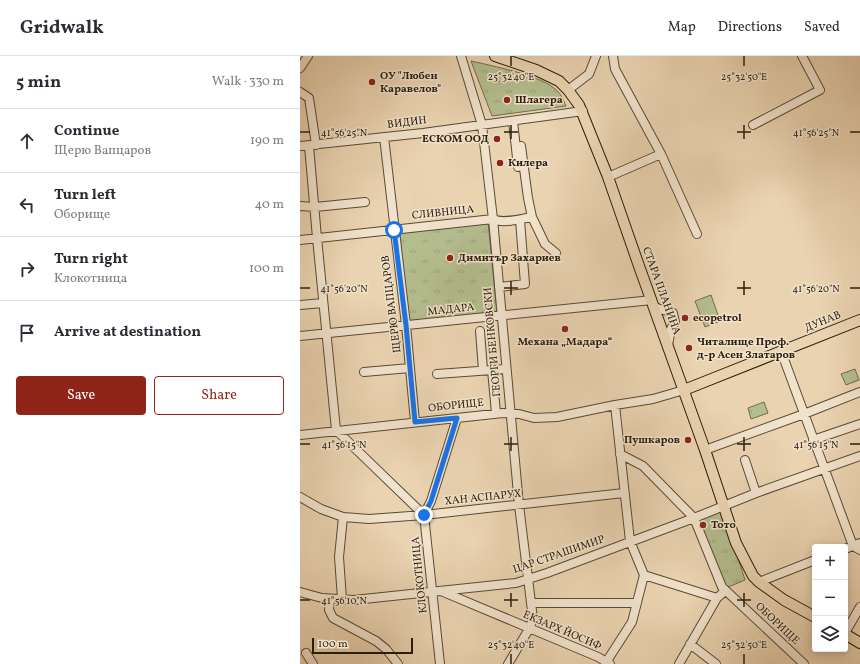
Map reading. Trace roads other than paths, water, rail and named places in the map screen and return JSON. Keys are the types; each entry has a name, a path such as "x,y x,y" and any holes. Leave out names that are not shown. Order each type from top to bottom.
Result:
{"main road":[{"name":"СТАРА ПЛАНИНА","path":"496,56 547,74 568,90 583,111 608,177 638,266 684,390 708,449 736,543 753,576 759,582 773,593 813,616"},
{"name":"ДУНАВ","path":"684,390 860,320"},
{"path":"848,636 860,643"}],"street":[{"path":"300,68 308,56"},
{"name":"ГЕОРГИ БЕНКОВСКИ","path":"461,56 482,125 499,287 519,505 533,619 529,629"},
{"path":"568,90 589,74 596,56"},
{"path":"613,56 615,69 661,154 697,234"},
{"path":"753,125 820,90 802,56"},
{"path":"300,92 309,98 317,238 336,430 424,515 431,501 457,418"},
{"name":"ВИДИН","path":"300,146 312,146 482,125 583,111"},
{"path":"516,120 518,167"},
{"name":"ЩЕРЮ ВАПЦАРОВ","path":"384,137 406,325 415,422"},
{"path":"521,146 532,217 545,244 556,253"},
{"path":"608,177 661,154"},
{"path":"300,206 315,207 365,202"},
{"name":"СЛИВНИЦА","path":"300,240 492,219 498,221 520,220 532,217"},
{"path":"499,287 525,284 520,220"},
{"path":"300,305 323,303"},
{"path":"653,303 673,313 675,322 671,329 668,345"},
{"name":"МАДАРА","path":"300,336 501,316 653,303"},
{"path":"480,331 483,370"},
{"path":"781,351 824,470 854,547"},
{"path":"364,372 410,368"},
{"path":"437,374 506,369"},
{"path":"492,370 496,413"},
{"name":"ОБОРИЩЕ","path":"300,434 496,413 519,414 542,419 557,418 615,405 653,400 684,390"},
{"path":"708,449 860,392"},
{"path":"607,663 632,622 644,575 630,541 615,405"},
{"path":"813,440 860,424"},
{"name":"ОБОРИЩЕ","path":"620,454 643,466 694,518 725,591 804,664"},
{"path":"745,460 756,493 860,456"},
{"name":"ХАН АСПАРУХ","path":"300,497 321,509 343,517 369,519 424,515 624,493"},
{"name":"ЦАР СТРАШИМИР","path":"300,592 329,600 366,599 436,590 516,583 547,573 694,518 756,493"},
{"name":"КЛОКОТНИЦА","path":"424,515 436,590 440,664"},
{"path":"342,599 340,557 343,517"},
{"path":"759,582 812,561"},
{"path":"644,575 716,598"},
{"name":"ЕКЗАРХ ЙОСИФ","path":"436,590 598,657 607,663"},
{"path":"679,664 716,598 725,591"},
{"path":"329,600 330,613 333,618 376,641 386,649 398,664"},
{"path":"531,603 637,603"},
{"path":"848,629 860,607"},
{"path":"508,664 529,629"},
{"path":"690,644 716,664"},
{"path":"306,653 313,664"}],"place":[{"name":"ОУ \"Любен Каравелов\"","path":"372,82"},
{"name":"Шлагера","path":"507,100"},
{"name":"ЕСКОМ ООД","path":"497,139"},
{"name":"Килера","path":"500,163"},
{"name":"Димитър Захариев","path":"450,258"},
{"name":"ecopetrol","path":"685,318"},
{"name":"Механа „Мадара“","path":"565,329"},
{"name":"Читалище Проф. д-р Асен Златаров","path":"689,348"},
{"name":"Пушкаров","path":"688,440"},
{"name":"Тото","path":"703,525"}]}
